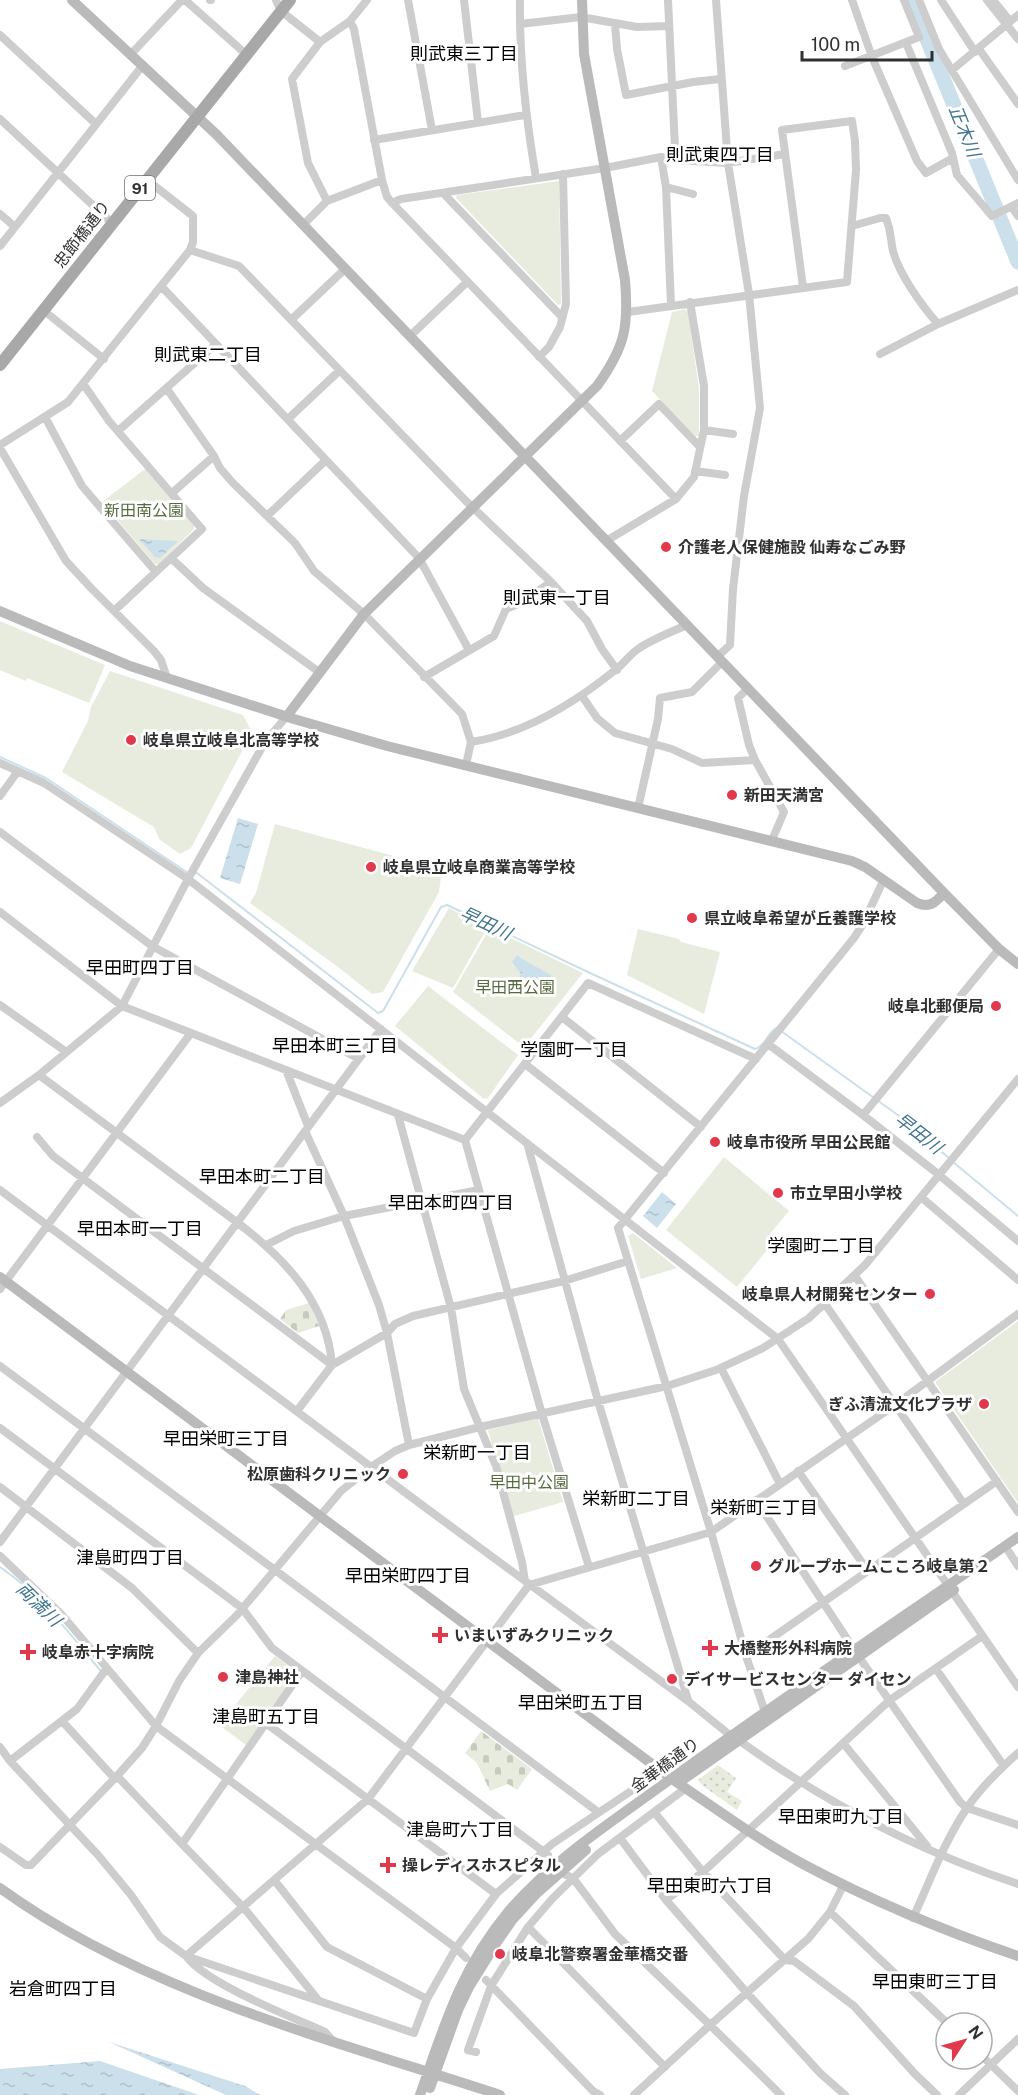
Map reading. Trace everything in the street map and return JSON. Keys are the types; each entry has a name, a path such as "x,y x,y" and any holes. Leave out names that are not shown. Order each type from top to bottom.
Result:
{"main road":[{"name":"91","path":"278,6 290,0"},
{"name":"忠節橋通り","path":"0,365 247,55 278,6"}],"street":[{"path":"72,0 198,117 944,894 999,949 1018,964"},
{"path":"131,54 184,0 247,55"},
{"path":"327,201 308,163 292,79 320,42 350,21 367,0"},
{"path":"408,0 432,130"},
{"path":"464,0 478,122"},
{"path":"520,0 525,115 536,178"},
{"path":"2,1098 39,1075 65,1051 122,1006 190,875 265,742 364,614 597,386 615,358 628,312 625,280 585,63 581,18 582,0"},
{"path":"668,0 677,160"},
{"path":"638,808 658,719 660,698 692,692 730,645 733,589 744,496 760,408 749,294 728,163 720,79 716,0"},
{"path":"852,0 872,57 917,161 926,173 953,158"},
{"path":"904,0 939,49 1015,170 1018,180"},
{"path":"919,0 925,32"},
{"path":"941,0 1018,104"},
{"path":"987,0 1008,23"},
{"path":"993,0 1018,39"},
{"path":"278,6 320,42"},
{"path":"952,70 1018,15"},
{"path":"520,24 581,18 615,25 669,26"},
{"path":"350,21 354,29 387,197 466,283 676,499"},
{"path":"615,25 626,95 720,79"},
{"path":"845,66 906,43 925,32"},
{"path":"0,35 96,124"},
{"path":"906,43 953,158 957,175 992,216 1015,205 1018,216"},
{"path":"0,246 143,65"},
{"path":"374,140 525,115"},
{"path":"0,119 112,223"},
{"path":"628,312 847,282 856,170 852,120 782,130 803,287"},
{"path":"392,203 401,199 605,168 661,157 728,163 785,154"},
{"path":"661,157 666,187 671,305"},
{"path":"539,357 549,347 560,327 566,295 563,174"},
{"path":"147,180 193,216 193,242 190,250 69,402 0,447 66,561 154,651 161,660 167,678"},
{"path":"303,225 327,201 382,180"},
{"path":"666,187 693,194"},
{"path":"443,194 562,317"},
{"path":"0,214 15,227"},
{"path":"852,226 886,218 891,231 892,249 905,279 938,324"},
{"path":"190,250 238,266 472,506 551,582 587,621 602,649 617,669"},
{"path":"291,320 345,269"},
{"path":"410,336 466,283"},
{"path":"161,286 419,558 469,650"},
{"path":"880,354 938,324 1018,290"},
{"path":"606,541 676,499 694,477 704,430 704,386 690,302"},
{"path":"43,310 104,359"},
{"path":"118,431 216,345"},
{"path":"288,419 339,371"},
{"path":"84,385 118,431 202,529 114,611"},
{"path":"167,388 232,483 295,543 314,571 364,614 462,714 471,742 466,765"},
{"path":"620,441 659,404 700,447"},
{"path":"45,417 82,486 156,572"},
{"path":"704,430 732,434"},
{"path":"172,493 214,456"},
{"path":"267,516 326,460"},
{"path":"695,471 725,475"},
{"path":"171,558 203,588 319,672"},
{"path":"424,677 494,636 506,609 522,602 551,582"},
{"path":"0,611 130,666 286,716 387,746 852,861 884,879 916,903 926,906 935,903 944,894"},
{"path":"471,742 493,739 531,724 582,696 617,669 638,649 687,625"},
{"path":"748,688 738,698 749,745 784,812 772,840"},
{"path":"582,696 597,718 615,733 672,749 702,763 755,760"},
{"path":"0,763 44,783 190,875 381,1029 778,1339 1018,1687"},
{"path":"0,796 18,771"},
{"path":"0,832 152,946 359,1059"},
{"path":"765,1712 746,1656 711,1532 618,1228 858,931 884,879"},
{"path":"0,912 122,1006 465,1140"},
{"path":"863,1114 999,949"},
{"path":"465,1140 588,983 756,1059"},
{"path":"0,1005 65,1051"},
{"path":"562,1017 701,1127"},
{"path":"0,1542 381,1029"},
{"path":"191,1033 48,1226 2,1283 126,1371 653,1764 748,1831 804,1864 914,1918 1018,1956"},
{"path":"768,1044 863,1114 1018,1241"},
{"path":"525,1064 664,1173"},
{"path":"286,1070 307,1128 379,1305 409,1445"},
{"path":"39,1075 238,1223 285,1263 311,1301 326,1332 332,1365"},
{"path":"0,1847 26,1865 31,1865 116,1778 142,1748 179,1681 198,1653 242,1608 341,1491 371,1467 395,1451 409,1445 667,1386 721,1368 763,1348 809,1318 855,1276 1018,1079"},
{"path":"398,1115 451,1308 464,1389 496,1466 527,1583"},
{"path":"37,1137 53,1156 332,1365"},
{"path":"465,1140 542,1414 589,1567"},
{"path":"527,1143 598,1401 688,1701"},
{"path":"0,1190 735,1738 801,1783 930,1850 1018,1884"},
{"path":"266,1245 294,1231 344,1216 479,1190"},
{"path":"921,1197 1018,1280"},
{"path":"297,1411 332,1365 387,1334 395,1324 413,1316 564,1281 628,1261"},
{"path":"855,1276 1018,1512"},
{"path":"825,1304 964,1504"},
{"path":"186,1956 369,1799 527,1583 711,1532 895,1405 1018,1314"},
{"path":"0,1366 598,1812"},
{"path":"721,1368 780,1484"},
{"path":"0,1428 242,1608 272,1648 545,1853"},
{"path":"798,1471 868,1570"},
{"path":"746,1656 997,1481"},
{"path":"0,1487 132,1588 198,1653"},
{"path":"756,1500 857,1654 960,1802 967,1808 1018,1825"},
{"name":"金華橋通り","path":"735,1738 951,1588 1018,1537"},
{"path":"1013,1549 1018,1566"},
{"name":"金華橋通り","path":"951,1588 1013,1549"},
{"path":"0,1556 62,1615 156,1726 456,1948 466,1958"},
{"path":"666,1900 703,1872 890,1700 982,1636"},
{"name":"金華橋通り","path":"420,2095 427,2088 442,2028 459,1988 478,1953 507,1913 562,1858 679,1783 765,1712 857,1654"},
{"path":"10,1761 77,1709 107,1668"},
{"path":"936,1669 1004,1766"},
{"path":"182,1844 302,1671"},
{"path":"62,1721 244,1908 320,2002"},
{"path":"267,1724 496,1894"},
{"path":"843,1743 930,1850"},
{"path":"0,1747 10,1761 98,1855 160,1937 186,1956 192,1964 230,1988 326,2032 333,2041"},
{"path":"914,1918 941,1854 967,1808 1018,1753"},
{"path":"186,1956 414,2033 427,1999 456,1948 496,1894 598,1812 634,1789 653,1764"},
{"path":"476,2052 468,2050 489,1983 528,1927 569,1876 655,1813 679,1783"},
{"path":"655,1813 703,1872 784,1960 794,1961 854,2006 937,2095"},
{"path":"620,1838 666,1900 801,2054 842,2094"},
{"path":"569,1876 615,1934 781,2095"},
{"path":"276,1881 327,1947 427,1999"},
{"path":"634,2095 808,1939 830,1912 844,1884"},
{"path":"0,1888 25,1906 121,1959 223,2003 500,2095"},
{"path":"830,1912 934,2011"},
{"path":"528,1927 664,2067"},
{"path":"489,1983 593,2091 600,2095"},
{"path":"994,2063 1018,2039"},
{"path":"994,2067 1018,2091"},
{"path":"959,2095 985,2071"}],"green space":[{"path":"559,181 561,304 558,305 456,198 457,195"},
{"path":"685,309 688,312 699,389 699,436 695,436 652,391 672,312"},
{"name":"新田南公園","path":"145,469 194,525 194,529 159,564 155,564 102,502"},
{"path":"0,621 105,665 89,703 27,678 26,681 0,670"},
{"path":"110,671 243,715 252,732 191,848 180,854 159,839 154,827 62,772"},
{"path":"275,824 442,869 439,892 383,992 372,994 250,903 256,893"},
{"path":"449,908 487,928 453,988 412,971"},
{"name":"早田西公園","path":"490,928 583,973 524,1047 453,992"},
{"path":"638,929 720,952 704,1014 627,975"},
{"path":"428,986 518,1055 488,1098 484,1099 395,1026"},
{"path":"724,1157 789,1211 770,1234 776,1239 737,1287 666,1230"},
{"path":"633,1233 677,1268 641,1279 628,1236"},
{"path":"309,1303 319,1326 298,1333 280,1319 286,1310"},
{"name":"ぎふ清流文化プラザ","path":"1018,1321 1018,1503 935,1382"},
{"name":"早田中公園","path":"538,1418 563,1502 511,1517 488,1430"},
{"path":"275,1656 296,1674 246,1745 219,1725"},
{"path":"481,1731 532,1769 517,1790 508,1784 490,1791 477,1763 465,1753"},
{"path":"718,1765 736,1778 727,1792 742,1801 737,1810 698,1780"}],"water":[{"path":"139,539 178,541 160,558 155,557"},
{"path":"238,818 258,824 240,884 220,878"},
{"path":"517,955 552,976 531,991 520,982 521,974 512,962"},
{"path":"662,1192 676,1204 657,1228 643,1216"},
{"path":"109,2042 245,2086 260,2095 226,2095"},
{"path":"100,2061 199,2095 0,2095 0,2069"}],"waterway":[{"name":"正木川","path":"911,0 1018,262"},
{"name":"早田川","path":"0,757 46,778 188,873"},
{"name":"早田川","path":"194,873 197,873 378,1013 383,1011 441,907 447,905 755,1049 762,1045 777,1028"},
{"name":"早田川","path":"781,1031 902,1118 949,1158"},
{"name":"早田川","path":"953,1162 1018,1216"},
{"name":"両満川","path":"0,1567 41,1602 100,1670"}],"place":[{"name":"介護老人保健施設 仙寿なごみ野","path":"666,547"},
{"name":"岐阜県立岐阜北高等学校","path":"131,740"},
{"name":"新田天満宮","path":"732,795"},
{"name":"岐阜県立岐阜商業高等学校","path":"371,867"},
{"name":"県立岐阜希望が丘養護学校","path":"692,918"},
{"name":"岐阜北郵便局","path":"996,1006"},
{"name":"岐阜市役所 早田公民館","path":"715,1142"},
{"name":"市立早田小学校","path":"778,1193"},
{"name":"岐阜県人材開発センター","path":"930,1294"},
{"name":"ぎふ清流文化プラザ","path":"984,1404"},
{"name":"松原歯科クリニック","path":"403,1474"},
{"name":"グループホームこころ岐阜第２","path":"756,1566"},
{"name":"いまいずみクリニック","path":"440,1635"},
{"name":"大橋整形外科病院","path":"710,1648"},
{"name":"岐阜赤十字病院","path":"28,1652"},
{"name":"津島神社","path":"223,1677"},
{"name":"デイサービスセンター ダイセン","path":"672,1679"},
{"name":"操レディスホスピタル","path":"388,1865"},
{"name":"岐阜北警察署金華橋交番","path":"500,1954"}],"district":[{"name":"則武東三丁目","path":"464,53"},
{"name":"則武東四丁目","path":"720,154"},
{"name":"則武東二丁目","path":"208,354"},
{"name":"則武東一丁目","path":"557,597"},
{"name":"早田町四丁目","path":"140,967"},
{"name":"早田本町三丁目","path":"335,1045"},
{"name":"学園町一丁目","path":"574,1049"},
{"name":"早田本町二丁目","path":"262,1176"},
{"name":"早田本町四丁目","path":"451,1202"},
{"name":"早田本町一丁目","path":"140,1228"},
{"name":"学園町二丁目","path":"821,1245"},
{"name":"早田栄町三丁目","path":"226,1438"},
{"name":"栄新町一丁目","path":"477,1452"},
{"name":"栄新町二丁目","path":"636,1498"},
{"name":"栄新町三丁目","path":"764,1507"},
{"name":"津島町四丁目","path":"130,1557"},
{"name":"早田栄町四丁目","path":"408,1575"},
{"name":"早田栄町五丁目","path":"581,1702"},
{"name":"津島町五丁目","path":"266,1716"},
{"name":"早田東町九丁目","path":"841,1816"},
{"name":"津島町六丁目","path":"460,1829"},
{"name":"早田東町六丁目","path":"710,1885"},
{"name":"早田東町三丁目","path":"935,1981"},
{"name":"岩倉町四丁目","path":"63,1988"}]}
